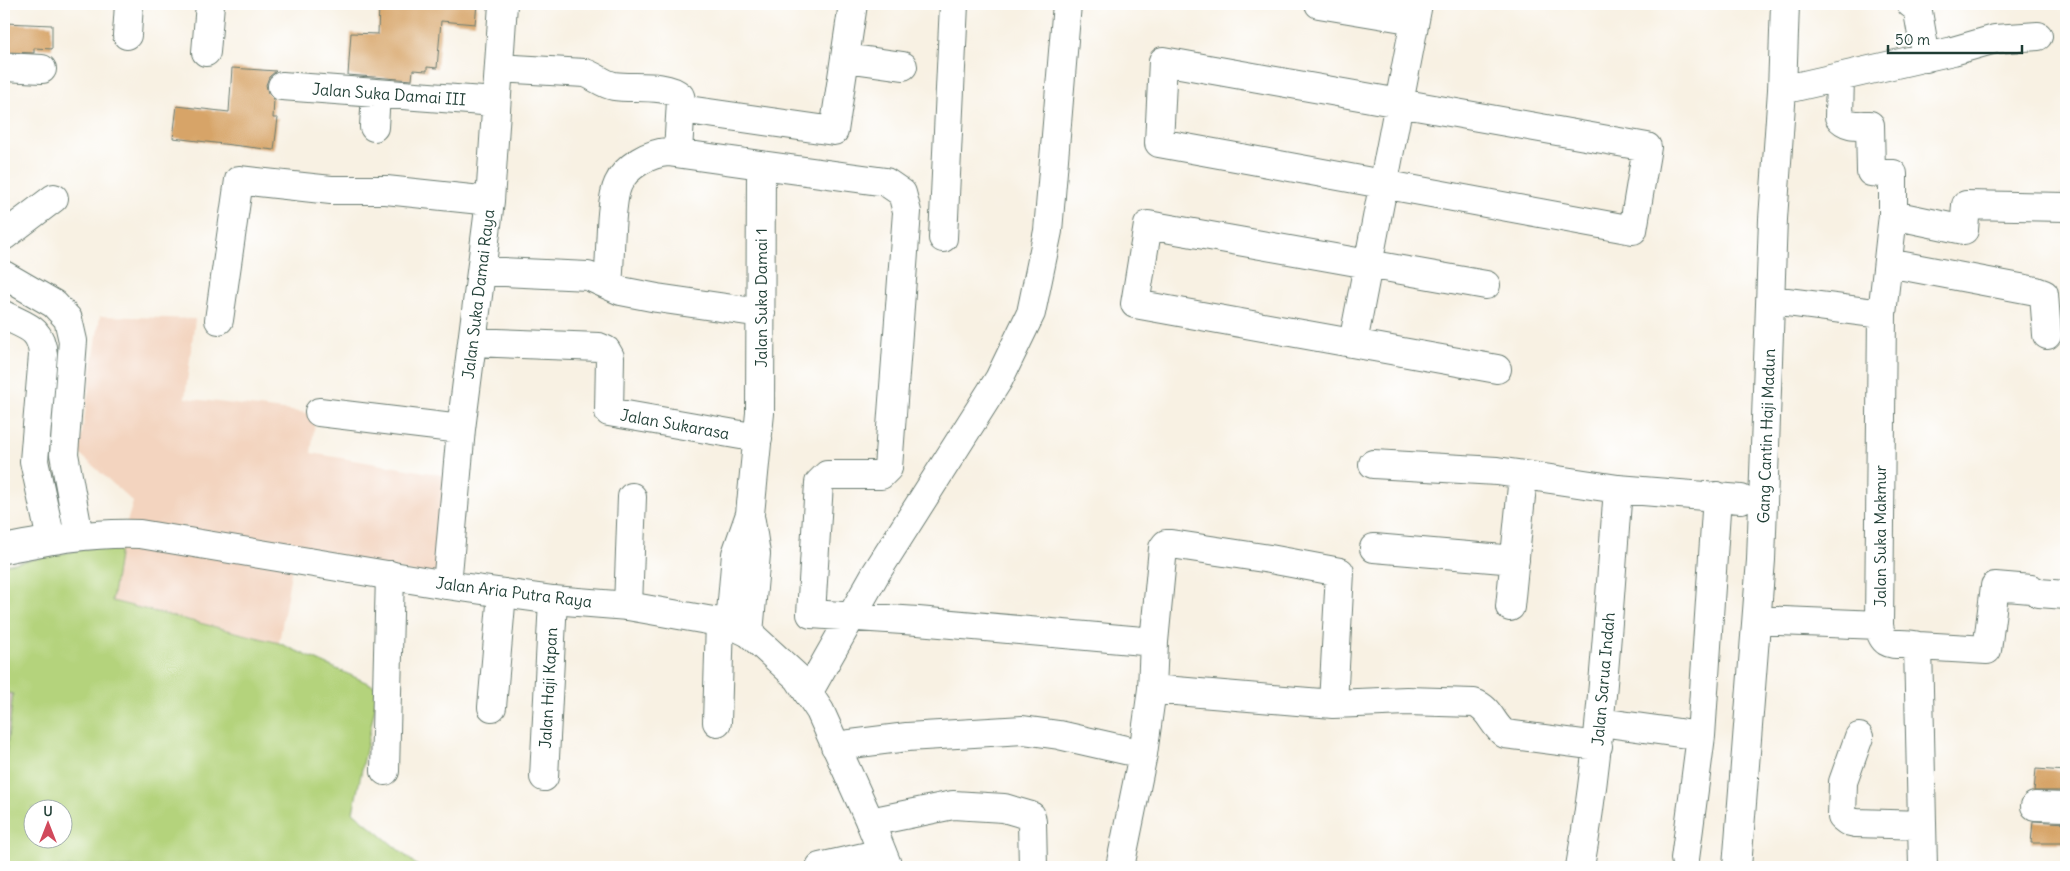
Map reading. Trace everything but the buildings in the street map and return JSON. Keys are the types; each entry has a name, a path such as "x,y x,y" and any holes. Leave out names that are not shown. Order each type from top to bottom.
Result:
{"street":[{"path":"127,35 129,4"},
{"path":"206,52 210,4"},
{"name":"Jalan Suka Damai Raya","path":"447,584 461,429 490,197 503,4"},
{"path":"681,108 833,131 853,4"},
{"path":"943,238 954,4"},
{"path":"808,693 876,573 999,379 1030,313 1048,231 1067,4"},
{"path":"1319,4 1417,12 1353,343"},
{"name":"Gang Cantin Haji Madun","path":"1737,867 1761,560 1773,219 1782,90 1785,4"},
{"path":"1910,4 1917,6 1926,58"},
{"path":"1782,90 1926,58 1995,39 2038,36"},
{"path":"846,58 903,66"},
{"path":"1163,61 1400,103 1647,147 1633,230 1159,143 1163,61"},
{"path":"4,67 42,69"},
{"path":"499,68 585,73 607,85 665,89 678,94 681,100 678,152"},
{"name":"Jalan Suka Makmur","path":"1840,77 1839,117 1842,122 1849,124 1870,125 1871,172 1894,174 1893,214 1882,314 1879,626 1881,637 1884,641 1890,644 1918,646"},
{"name":"Jalan Suka Damai III","path":"282,86 496,102"},
{"path":"374,127 376,93"},
{"path":"608,284 614,202 618,184 634,165 657,152 678,152 886,182 902,193 907,212 888,468 880,475 827,475 819,483 811,614 1154,642"},
{"name":"Jalan Suka Damai 1","path":"717,722 733,626 756,554 750,514 760,412 760,165"},
{"path":"253,170 322,179 390,182 490,197"},
{"path":"219,320 239,180 332,190 386,190 490,197"},
{"path":"4,236 54,198"},
{"path":"1893,214 1964,230 1966,205 2066,207"},
{"path":"1486,285 1148,225 1135,304 1497,369"},
{"path":"1888,263 2036,290 2055,296 2047,335"},
{"path":"482,271 588,276 621,290 657,298 761,313"},
{"path":"4,275 54,304 68,319 73,341 64,454 79,536"},
{"path":"1771,300 1882,314"},
{"path":"4,315 37,332 42,341 34,461 51,540"},
{"name":"Jalan Sukarasa","path":"473,342 599,347 606,350 610,357 609,412 758,438"},
{"path":"38,402 68,401"},
{"path":"319,412 461,429"},
{"path":"1373,464 1497,471 1618,489 1729,498 1685,859"},
{"path":"1510,608 1523,476"},
{"name":"Jalan Sarua Indah","path":"1580,867 1599,734 1618,489"},
{"path":"628,606 632,497"},
{"name":"Jalan Aria Putra Raya","path":"4,549 79,536 115,533 140,534 502,593 553,600 628,606 733,626"},
{"path":"1120,867 1142,754 1152,689 1154,642 1163,548 1166,544 1189,546 1340,572 1334,704"},
{"path":"1374,548 1515,560"},
{"path":"385,771 390,575"},
{"path":"1923,867 1918,646 1988,650 1995,586 2031,589 2039,593 2066,595"},
{"path":"492,707 502,593"},
{"name":"Jalan Haji Kapan","path":"544,777 553,600"},
{"path":"1757,620 1879,626"},
{"path":"733,626 798,678 820,711 885,860 820,867"},
{"path":"1152,689 1334,704 1407,701 1474,703 1484,706 1500,730 1505,734 1701,736"},
{"path":"835,746 907,736 1023,730 1059,735 1142,754"},
{"path":"1859,737 1843,782 1842,817 1847,821 1856,823 1922,825"},
{"path":"870,822 953,805 1004,808 1030,816 1032,822 1033,867"},
{"path":"2035,806 2066,807"}],"shaded area":[{"path":"100,316 195,319 185,398 316,414 311,453 449,476 442,578 295,549 279,643 112,601 121,542 133,502 79,453"},
{"path":"4,692 13,694 6,757 4,759"}],"green space":[{"path":"121,542 112,601 279,643 379,688 353,812 419,867 4,867 4,759 6,757 13,694 4,692 4,565"}]}
